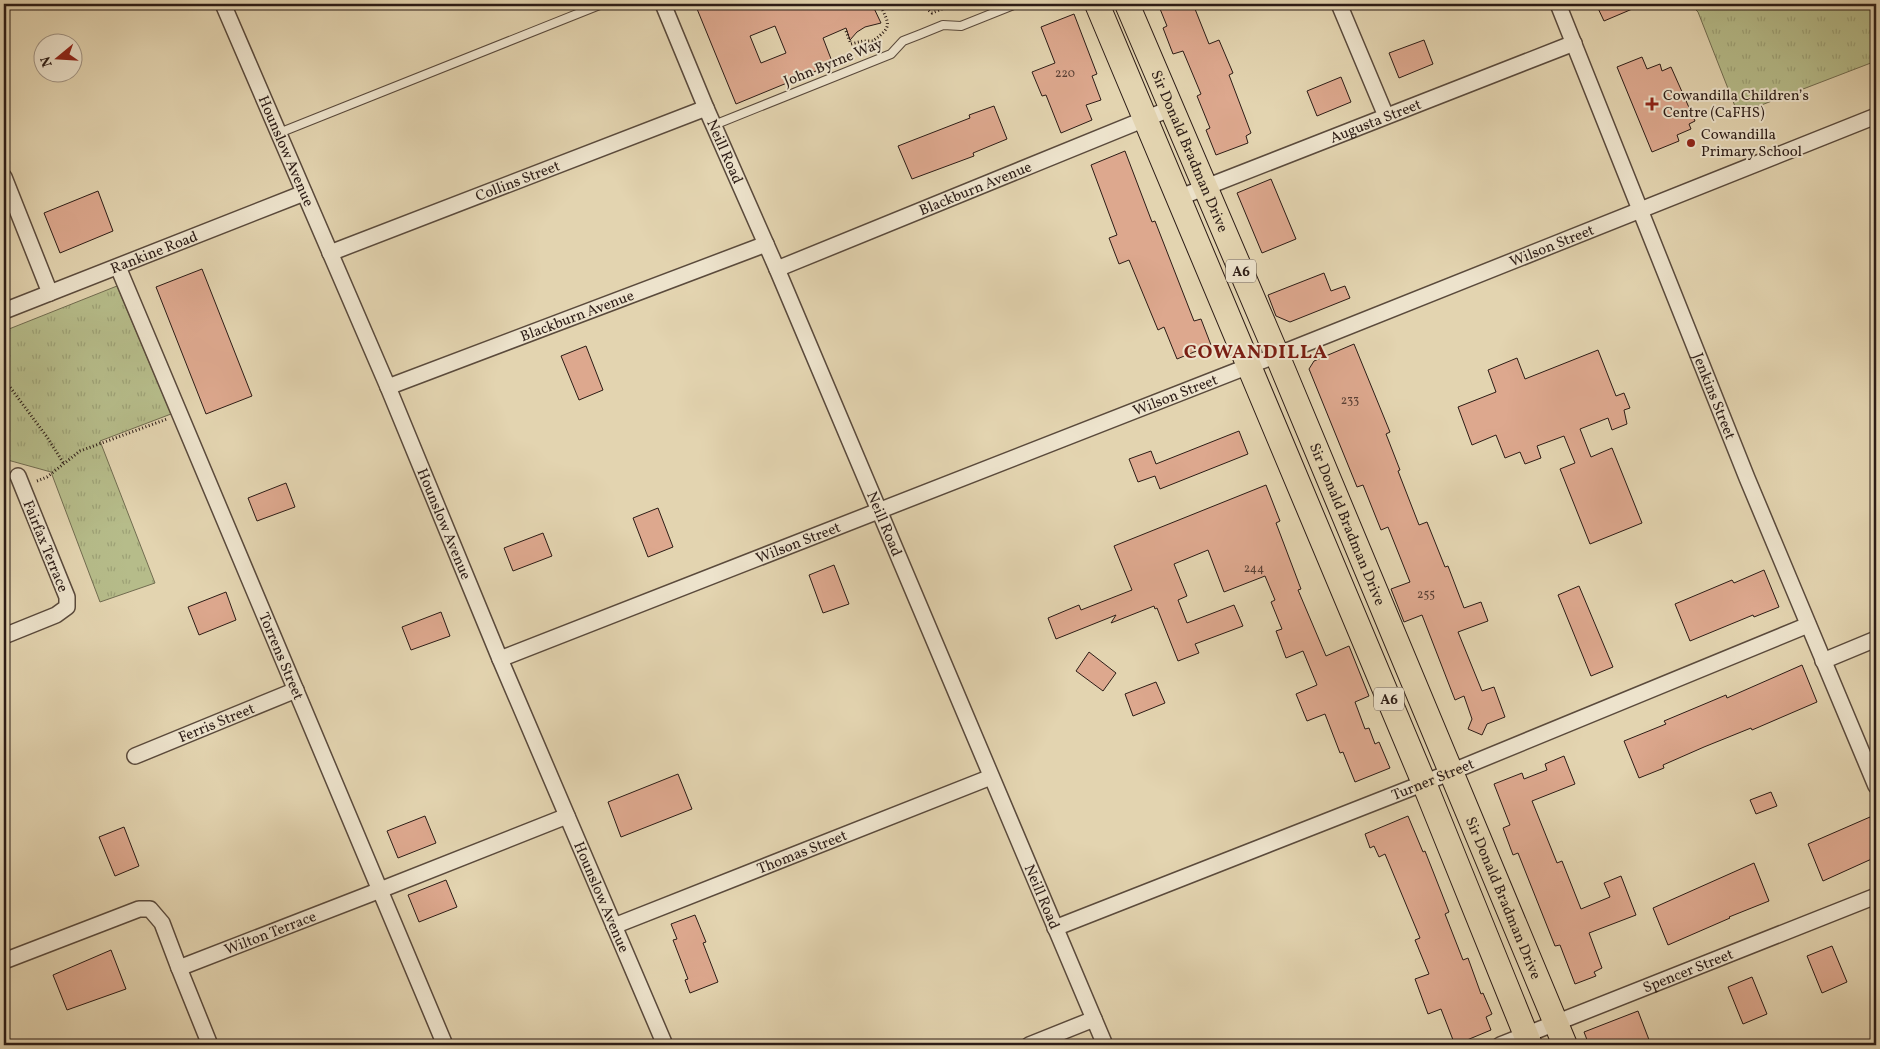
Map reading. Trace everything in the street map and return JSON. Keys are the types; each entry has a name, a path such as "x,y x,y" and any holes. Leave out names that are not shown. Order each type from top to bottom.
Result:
{"main road":[{"name":"Sir Donald Bradman Drive","path":"1097,4 1424,783 1528,1040"},
{"name":"Sir Donald Bradman Drive","path":"1127,4 1277,355 1565,1045"}],"street":[{"name":"Hounslow Avenue","path":"223,4 388,387 500,660 665,1045"},
{"name":"Neill Road","path":"663,4 1105,1045"},
{"path":"1339,4 1386,116"},
{"name":"Jenkins Street","path":"1558,4 1808,625 1876,786"},
{"name":"Augusta Street","path":"1178,198 1574,43"},
{"name":"Collins Street","path":"330,253 706,108"},
{"name":"Blackburn Avenue","path":"777,269 1172,108"},
{"name":"Wilson Street","path":"500,660 1277,355 1876,116"},
{"path":"4,177 50,293"},
{"name":"Rankine Road","path":"4,311 304,193"},
{"name":"Blackburn Avenue","path":"388,387 766,244"},
{"name":"Torrens Street","path":"118,267 445,1045"},
{"name":"Fairfax Terrace","path":"4,636 56,615 67,607 67,597 25,480"},
{"name":"Turner Street","path":"1054,928 1424,783 1808,625"},
{"path":"1823,661 1876,639"},
{"name":"Ferris Street","path":"136,756 296,690"},
{"name":"Thomas Street","path":"614,926 991,777"},
{"name":"Wilton Terrace","path":"179,968 567,816"},
{"name":"Spencer Street","path":"1500,1045 1528,1040 1556,1024 1876,896"},
{"path":"4,961 139,909 150,909 162,923 210,1045"},
{"path":"1029,1045 1094,1019"}],"lane":[{"path":"279,133 602,4"},
{"name":"John Byrne Way","path":"714,125 892,54 902,41 943,25 961,26 1016,4"}],"path":[{"path":"846,31 851,44 873,41 886,31 888,23 880,4"},
{"path":"927,4 928,10 932,13 954,4"},
{"path":"873,41 876,50"},
{"path":"4,378 47,437 64,464"},
{"path":"25,480 48,477 80,451 180,414"}],"green space":[{"path":"1690,4 1876,4 1876,61 1738,114 1698,12"},
{"path":"117,286 171,414 100,441 155,583 100,602 51,472 4,459 4,331"}],"building":[{"path":"695,4 872,4 881,23 865,27 850,40 846,28 823,38 833,64 736,104","holes":["775,26 786,53 761,63 750,36"]},
{"path":"1158,4 1193,4 1209,44 1219,40 1233,73 1229,75 1251,133 1246,136 1248,143 1216,155 1206,130 1210,128 1197,96 1201,94 1183,51 1173,54 1163,28 1167,26"},
{"path":"1596,4 1644,4 1604,21"},
{"path":"1074,14 1097,74 1092,76 1101,100 1086,105 1092,120 1061,133 1046,95 1042,96 1032,72 1055,63 1041,27"},
{"path":"1424,40 1433,64 1399,78 1389,53"},
{"path":"1642,57 1647,69 1660,64 1662,71 1671,67 1695,121 1689,124 1691,129 1677,135 1679,141 1652,152 1617,67"},
{"path":"1341,77 1351,102 1317,116 1307,91"},
{"path":"994,106 1007,139 973,153 974,156 912,179 898,146 970,118 969,115"},
{"path":"1125,151 1152,222 1155,221 1194,321 1201,319 1211,345 1177,359 1164,327 1158,330 1129,260 1119,264 1109,238 1117,235 1091,165"},
{"path":"1271,179 1296,239 1262,253 1237,193"},
{"path":"98,191 113,231 60,253 44,213"},
{"path":"202,269 252,396 206,414 156,287"},
{"path":"1324,273 1331,291 1345,286 1350,298 1290,322 1276,316 1268,295"},
{"path":"1354,344 1390,432 1386,434 1419,525 1427,522 1445,567 1448,566 1464,608 1481,602 1488,621 1458,632 1482,691 1494,687 1505,717 1487,724 1482,735 1468,729 1472,719 1464,696 1455,700 1422,615 1404,622 1391,589 1410,582 1388,527 1381,530 1363,485 1357,487 1309,369 1314,361"},
{"path":"586,346 603,390 579,400 561,356"},
{"path":"1598,350 1616,396 1624,393 1630,408 1624,410 1627,424 1612,430 1608,418 1580,429 1591,457 1612,448 1642,523 1590,544 1560,469 1575,463 1564,436 1537,446 1541,458 1525,464 1520,452 1505,458 1496,435 1472,445 1458,407 1496,392 1488,370 1517,358 1525,379"},
{"path":"1239,431 1248,454 1160,489 1155,476 1138,482 1129,459 1151,451 1156,464"},
{"path":"286,483 295,507 257,521 248,498"},
{"path":"1266,485 1280,521 1276,523 1301,589 1298,590 1326,656 1349,646 1369,696 1355,702 1365,729 1369,728 1375,744 1379,742 1390,768 1355,782 1343,752 1340,753 1325,714 1307,721 1296,694 1317,685 1303,651 1286,658 1276,631 1282,629 1271,602 1275,600 1265,576 1224,592 1208,550 1174,564 1187,596 1178,600 1187,623 1234,605 1243,626 1195,644 1199,653 1178,661 1157,608 1155,609 1154,606 1111,623 1116,615 1056,639 1048,618 1079,605 1081,610 1132,590 1114,546"},
{"path":"658,508 673,547 648,557 633,518"},
{"path":"543,533 552,556 513,571 504,548"},
{"path":"834,565 849,604 823,613 809,575"},
{"path":"1764,570 1779,607 1754,617 1753,615 1690,641 1675,604 1732,580 1734,583"},
{"path":"1579,586 1613,667 1591,676 1558,595"},
{"path":"226,592 236,620 199,635 188,607"},
{"path":"441,612 450,636 411,650 402,627"},
{"path":"1089,652 1116,673 1103,691 1076,671"},
{"path":"1802,665 1817,702 1752,730 1751,728 1704,747 1663,765 1664,768 1639,778 1624,741 1666,724 1664,721 1726,695 1727,698"},
{"path":"1156,682 1165,703 1133,716 1125,694"},
{"path":"1564,756 1575,784 1532,801 1557,863 1562,861 1581,909 1610,897 1604,883 1621,876 1636,915 1589,933 1602,968 1594,972 1596,976 1575,984 1560,945 1555,946 1518,853 1513,855 1503,828 1510,825 1494,784 1522,773 1524,779 1547,770 1545,764"},
{"path":"678,774 692,809 621,837 608,802"},
{"path":"1771,792 1777,806 1756,814 1750,800"},
{"path":"425,816 436,843 398,858 387,831"},
{"path":"1408,816 1423,852 1425,851 1449,912 1445,914 1463,960 1468,958 1481,994 1483,993 1492,1014 1486,1017 1491,1030 1455,1045 1441,1009 1428,1014 1415,979 1429,974 1415,940 1420,938 1385,854 1379,857 1374,846 1370,848 1365,834"},
{"path":"1870,817 1876,832 1876,857 1823,881 1808,844"},
{"path":"124,827 139,866 115,876 99,837"},
{"path":"1754,863 1769,901 1668,945 1653,908"},
{"path":"446,880 457,907 419,922 408,895"},
{"path":"695,915 706,942 703,943 718,982 690,993 685,980 688,979 673,940 677,939 671,924"},
{"path":"1832,946 1847,982 1822,993 1807,956"},
{"path":"111,950 126,989 67,1010 53,975"},
{"path":"1752,977 1767,1014 1743,1024 1728,987"},
{"path":"1638,1011 1651,1045 1589,1045 1584,1032"}],"place":[{"name":"Cowandilla Children’s Centre (CaFHS)","path":"1652,104"},
{"name":"Cowandilla Primary School","path":"1691,143"}],"district":[{"name":"COWANDILLA","path":"1256,351"}]}
